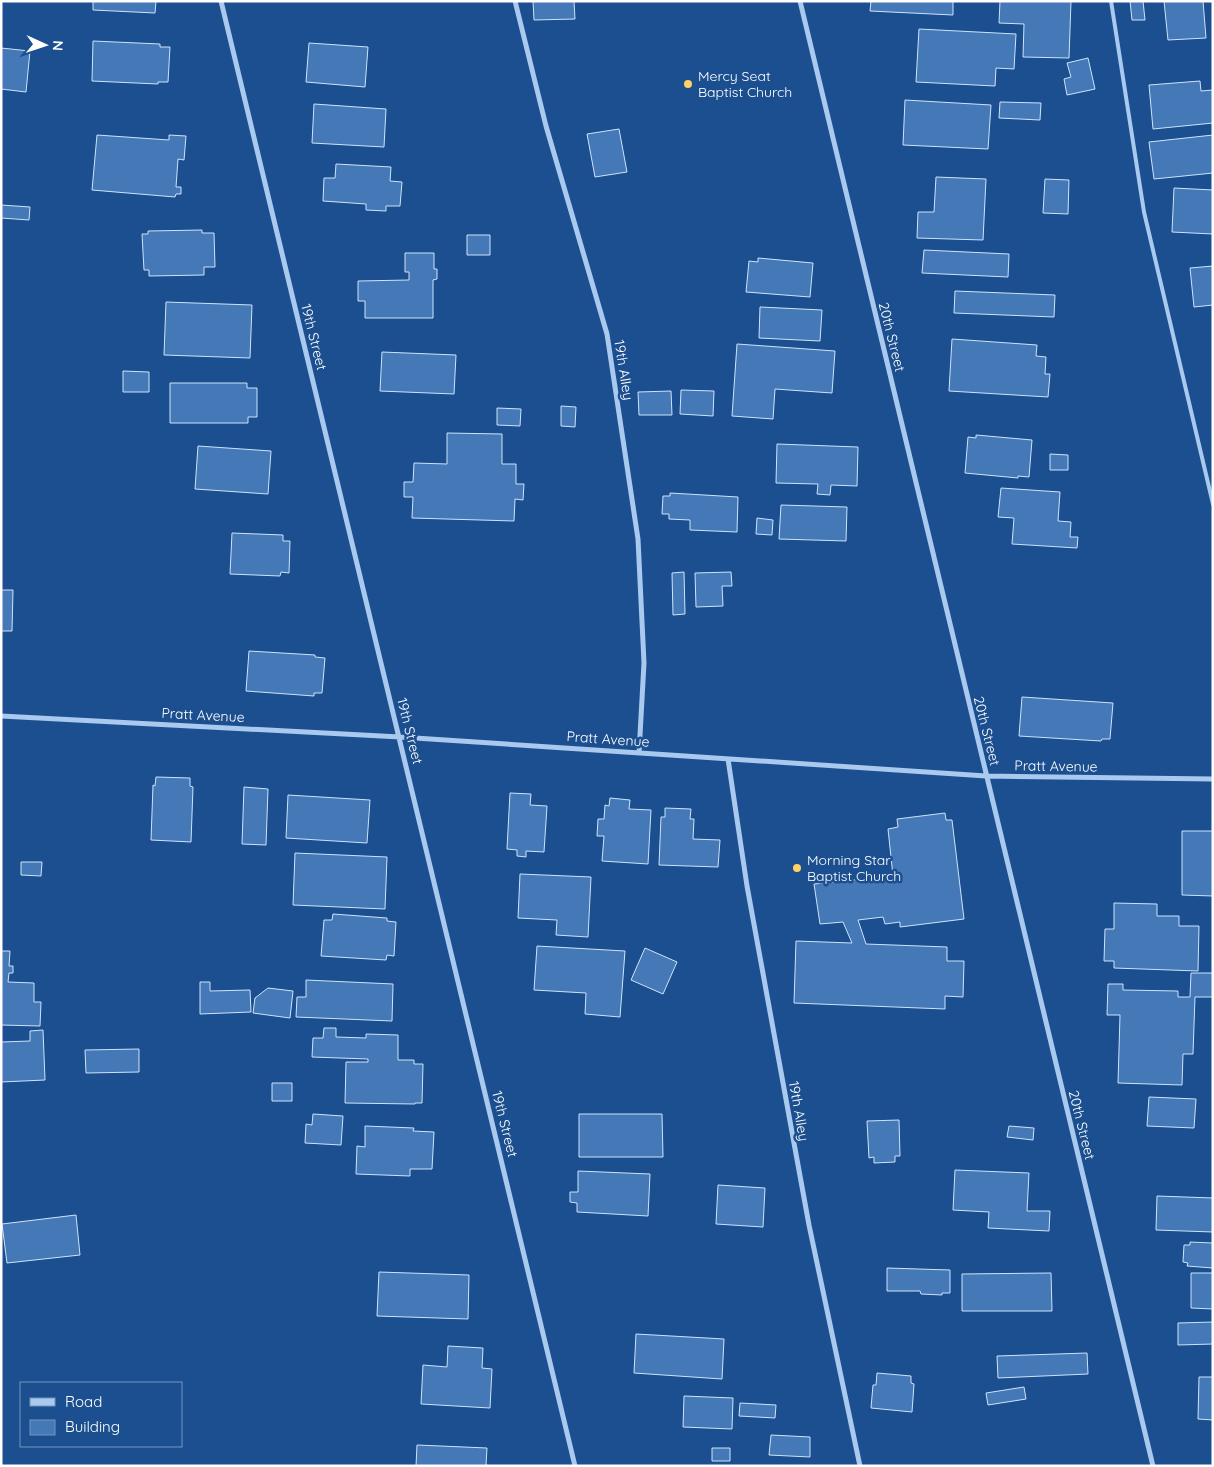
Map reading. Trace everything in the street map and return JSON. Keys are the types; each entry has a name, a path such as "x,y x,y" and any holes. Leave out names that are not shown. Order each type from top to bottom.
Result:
{"street":[{"name":"19th Street","path":"222,1 575,1466"},
{"name":"19th Alley","path":"515,1 546,126 607,334 638,539 644,663 639,752"},
{"name":"20th Street","path":"800,1 1153,1466"},
{"name":"Pratt Avenue","path":"1,716 400,737 986,776 1213,779"},
{"name":"19th Alley","path":"728,759 746,886 809,1226 860,1466"}],"lane":[{"path":"1111,1 1144,212 1213,504"}],"building":[{"path":"93,1 156,1 155,13 93,10"},
{"path":"533,1 574,1 575,19 534,20"},
{"path":"871,1 953,1 953,15 870,11"},
{"path":"1000,1 1071,1 1069,58 1023,57 1024,24 999,23"},
{"path":"1130,1 1143,1 1145,20 1132,20"},
{"path":"1164,1 1203,1 1206,38 1168,40"},
{"path":"919,29 1016,34 1014,69 996,68 995,86 916,82"},
{"path":"93,41 160,44 160,47 170,47 168,82 158,82 158,84 92,81"},
{"path":"309,43 368,47 365,87 306,82"},
{"path":"1,48 30,51 26,92 1,89"},
{"path":"1088,58 1095,89 1067,95 1064,79 1071,77 1067,63"},
{"path":"1200,81 1201,91 1213,90 1213,123 1153,129 1149,85"},
{"path":"905,100 991,105 988,149 903,145"},
{"path":"1000,102 1041,103 1040,120 999,118"},
{"path":"314,104 386,109 384,147 312,143"},
{"path":"619,129 627,172 595,177 587,134"},
{"path":"97,135 169,140 169,135 186,136 184,160 178,159 176,187 181,187 181,194 176,194 175,197 92,190"},
{"path":"1213,135 1213,173 1154,179 1149,142"},
{"path":"336,164 391,167 390,181 402,182 400,206 386,206 386,211 366,210 366,204 323,201 324,178 335,178"},
{"path":"936,177 986,179 983,240 917,238 918,212 934,212"},
{"path":"1045,179 1069,180 1068,214 1043,213"},
{"path":"1174,188 1213,190 1213,234 1172,232"},
{"path":"1,205 30,207 29,220 1,218"},
{"path":"202,230 202,233 214,233 215,267 204,267 204,275 149,276 149,270 144,270 142,234 148,234 148,231"},
{"path":"467,235 490,235 490,255 467,255"},
{"path":"924,250 1009,254 1008,277 922,273"},
{"path":"405,253 434,253 434,269 437,269 437,279 433,280 433,318 365,318 365,301 358,301 358,281 409,280 409,272 405,272"},
{"path":"758,258 813,263 810,297 746,292 749,261 758,262"},
{"path":"1213,266 1213,305 1194,307 1190,268"},
{"path":"955,291 1055,295 1054,317 954,313"},
{"path":"166,302 252,305 250,358 164,355"},
{"path":"760,307 822,310 820,341 759,338"},
{"path":"952,339 1037,345 1036,356 1046,357 1045,374 1050,374 1048,397 949,391"},
{"path":"737,344 835,351 832,393 775,389 773,419 732,416"},
{"path":"382,352 456,355 454,394 380,391"},
{"path":"123,371 149,372 149,392 123,392"},
{"path":"170,383 247,383 247,388 257,388 257,417 248,417 248,423 170,423"},
{"path":"681,390 714,391 713,416 680,414"},
{"path":"671,391 672,415 639,415 638,392"},
{"path":"561,406 576,407 575,427 561,426"},
{"path":"497,408 521,409 520,426 497,425"},
{"path":"447,433 502,434 502,464 516,464 516,484 524,484 523,500 515,499 514,521 412,518 413,497 404,497 404,482 413,482 414,463 447,464"},
{"path":"976,435 1032,440 1029,477 1018,476 1018,478 965,473 968,437 976,438"},
{"path":"777,444 858,447 857,486 831,485 830,495 817,494 818,484 776,483"},
{"path":"198,446 271,451 268,494 195,489"},
{"path":"1050,454 1068,455 1068,470 1050,470"},
{"path":"1001,488 1060,492 1058,521 1071,522 1070,537 1078,537 1077,548 1012,544 1014,518 998,517"},
{"path":"670,493 738,497 737,532 690,530 690,520 669,519 669,514 662,514 663,496 670,496"},
{"path":"781,505 847,507 846,541 779,539"},
{"path":"757,518 773,520 772,535 756,534"},
{"path":"232,533 283,535 283,541 290,541 289,573 281,572 280,576 230,574"},
{"path":"684,572 685,614 673,615 672,573"},
{"path":"731,572 732,586 722,586 723,606 696,607 695,573"},
{"path":"1,590 13,590 12,631 1,631"},
{"path":"249,651 315,655 315,657 325,658 322,693 314,693 314,696 246,691"},
{"path":"1022,697 1113,703 1110,739 1102,739 1101,741 1019,736"},
{"path":"156,777 190,778 190,786 193,787 191,842 151,840 153,785 155,786"},
{"path":"244,787 268,789 266,845 242,844"},
{"path":"510,793 531,794 530,805 547,806 544,852 526,851 526,857 517,856 517,850 507,849"},
{"path":"288,795 370,800 367,843 286,838"},
{"path":"610,798 630,800 629,809 651,810 648,864 602,861 604,836 597,836 598,819 604,819 605,805 609,806"},
{"path":"665,808 691,809 690,819 694,819 693,839 720,840 718,867 659,865 661,817 665,817"},
{"path":"945,813 946,820 952,820 964,919 900,927 900,922 885,924 883,917 858,920 866,944 947,947 947,961 964,961 963,997 945,996 945,1009 794,1003 796,941 852,943 843,922 820,924 814,884 893,876 888,829 898,827 897,819"},
{"path":"1182,831 1213,831 1213,896 1182,895"},
{"path":"295,853 387,857 385,909 293,905"},
{"path":"21,862 42,862 41,876 21,875"},
{"path":"520,874 591,877 588,937 556,935 557,920 518,918"},
{"path":"1114,903 1157,904 1157,916 1179,916 1179,926 1199,926 1198,971 1114,968 1114,961 1104,961 1105,929 1114,929"},
{"path":"333,914 387,918 387,921 396,922 394,956 387,955 386,960 321,956 324,920 332,920"},
{"path":"537,946 625,951 620,1017 585,1014 586,993 534,990"},
{"path":"645,948 677,962 663,994 631,980"},
{"path":"1,951 10,951 9,966 13,966 13,973 9,973 8,982 34,983 34,1002 41,1002 40,1026 1,1025"},
{"path":"1191,973 1213,973 1213,997 1195,997 1193,1054 1183,1054 1182,1085 1118,1083 1120,1015 1107,1015 1108,984 1123,984 1123,990 1178,991 1178,997 1190,997"},
{"path":"306,980 393,984 392,1021 296,1017 297,997 306,997"},
{"path":"200,982 210,982 210,991 250,990 251,1012 200,1014"},
{"path":"268,988 293,991 290,1018 253,1013 255,998"},
{"path":"324,1028 336,1028 336,1037 366,1038 366,1034 398,1035 398,1060 414,1060 414,1064 423,1064 422,1103 345,1103 346,1062 368,1062 368,1059 312,1057 313,1038 323,1038"},
{"path":"43,1030 45,1080 1,1082 1,1042 30,1041 30,1031"},
{"path":"139,1049 139,1072 86,1073 85,1050"},
{"path":"272,1083 292,1083 292,1101 272,1101"},
{"path":"1149,1097 1196,1099 1194,1128 1147,1126"},
{"path":"313,1114 343,1116 341,1145 305,1143 306,1124 312,1125"},
{"path":"579,1114 662,1114 663,1157 579,1157"},
{"path":"899,1120 900,1156 895,1156 895,1162 874,1163 874,1157 869,1158 867,1121"},
{"path":"365,1126 414,1128 413,1131 434,1132 432,1169 410,1169 410,1176 356,1174 357,1146 365,1147"},
{"path":"1009,1126 1034,1128 1033,1140 1007,1137"},
{"path":"955,1170 1029,1173 1027,1211 1050,1211 1049,1231 988,1228 989,1212 953,1210"},
{"path":"578,1171 650,1174 648,1216 577,1212 577,1203 570,1202 570,1192 578,1192"},
{"path":"718,1185 765,1188 763,1227 716,1224"},
{"path":"1157,1196 1213,1198 1213,1232 1156,1230"},
{"path":"76,1215 80,1255 7,1263 2,1224"},
{"path":"1190,1242 1213,1243 1213,1268 1187,1266 1188,1263 1183,1262 1184,1245 1190,1245"},
{"path":"887,1268 950,1270 950,1293 942,1293 942,1295 921,1294 920,1291 887,1291"},
{"path":"379,1272 469,1275 468,1319 377,1316"},
{"path":"1051,1273 1052,1311 962,1311 962,1274"},
{"path":"1191,1273 1213,1273 1213,1309 1191,1308"},
{"path":"1213,1322 1213,1344 1178,1345 1178,1323"},
{"path":"636,1334 724,1339 722,1379 634,1373"},
{"path":"448,1346 483,1348 482,1368 492,1369 490,1408 421,1404 423,1365 447,1367"},
{"path":"1087,1353 1088,1374 998,1378 997,1356"},
{"path":"877,1373 911,1376 911,1383 914,1384 912,1412 871,1408 873,1385 876,1385"},
{"path":"1199,1377 1213,1377 1213,1420 1198,1419"},
{"path":"1024,1387 1026,1399 988,1405 986,1393"},
{"path":"684,1396 733,1398 732,1429 683,1427"},
{"path":"740,1403 776,1405 775,1418 739,1416"},
{"path":"771,1435 810,1437 810,1457 769,1455"},
{"path":"417,1445 487,1448 486,1465 491,1466 416,1466"},
{"path":"712,1448 730,1448 730,1461 712,1461"}],"place":[{"name":"Mercy Seat Baptist Church","path":"688,84"},
{"name":"Morning Star Baptist Church","path":"797,868"}]}
